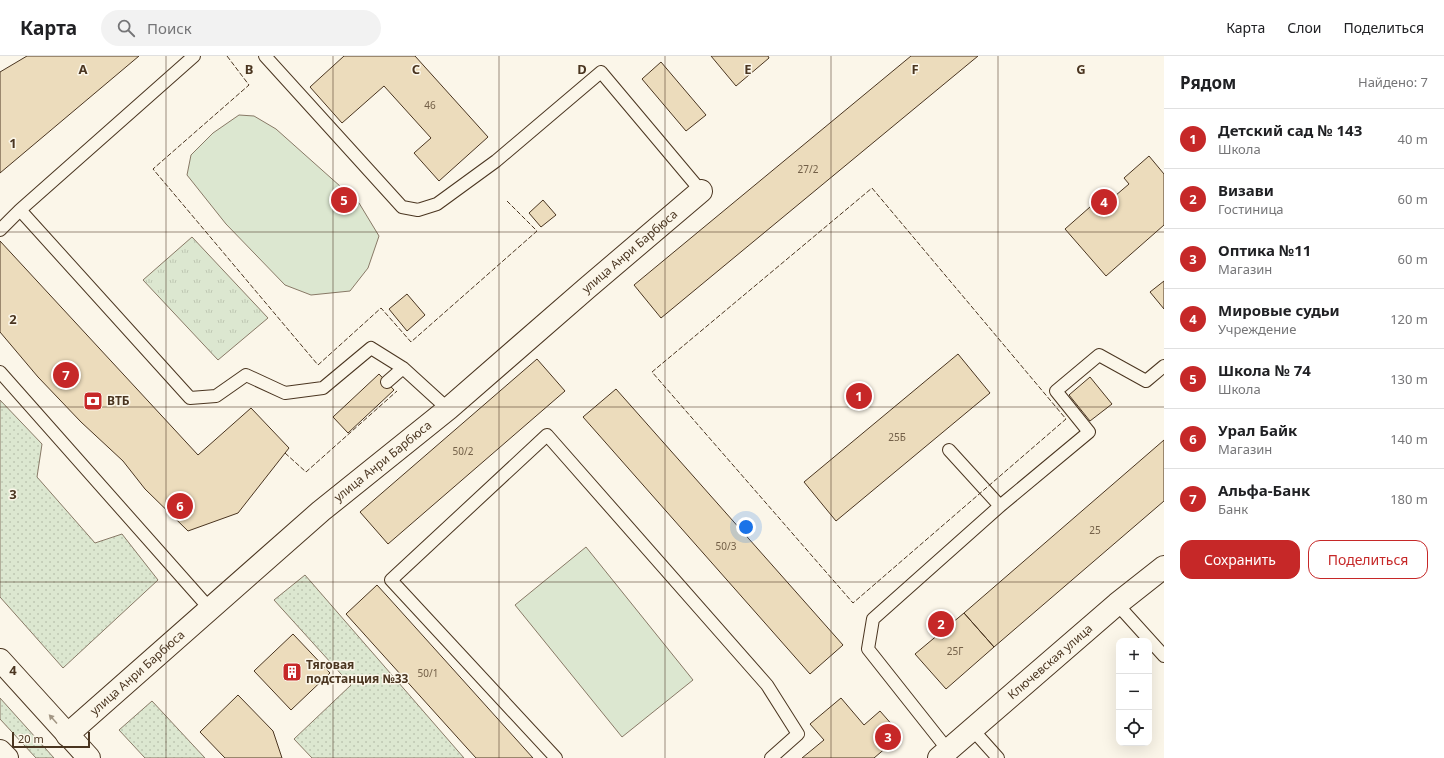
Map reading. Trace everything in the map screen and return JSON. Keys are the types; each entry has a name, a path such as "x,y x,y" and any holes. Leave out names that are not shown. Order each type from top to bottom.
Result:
{"street":[{"name":"улица Анри Барбюса","path":"67,735 321,511 448,410 587,288 701,191"},
{"name":"Ключевская улица","path":"943,754 1117,604 1164,567"},
{"path":"0,660 89,758"},
{"path":"0,750 7,758"}],"lane":[{"path":"0,230 20,210 194,56"},
{"path":"265,56 402,207 418,210 437,204 496,161 601,72 701,191"},
{"path":"20,210 190,398 216,396 246,375 284,393 323,388 371,348 403,368 448,410"},
{"path":"943,754 868,649 873,619 1000,506 1089,432 1056,391 1098,355 1146,381 1164,366"},
{"path":"387,382 403,368"},
{"path":"0,372 210,609"},
{"path":"556,758 391,580 547,435 767,685 798,734 771,758"},
{"path":"949,450 1000,506"},
{"path":"1117,604 1164,656"},
{"path":"972,729 998,758"}],"green space":[{"path":"239,115 254,116 276,129 359,203 379,236 368,268 350,291 311,295 285,285 226,224 187,175 191,155 213,133"},
{"path":"192,237 268,318 218,360 143,280"},
{"path":"0,400 42,444 37,477 95,543 122,534 158,580 63,668 0,597"},
{"path":"586,547 693,680 622,737 515,605"},
{"path":"305,575 464,758 312,758 294,739 351,685 274,600"},
{"path":"0,698 54,758 36,758 0,719"},
{"path":"152,701 205,758 145,758 119,730"}],"building":[{"path":"27,56 139,56 0,173 0,72"},
{"path":"344,56 415,56 488,137 439,181 414,153 431,138 384,86 342,123 310,87"},
{"path":"711,56 768,56 769,58 736,86"},
{"path":"911,56 978,56 661,318 634,285"},
{"path":"661,62 706,115 686,131 642,79"},
{"path":"1149,156 1164,174 1164,225 1106,276 1065,229 1090,207 1095,213 1129,184 1124,178"},
{"path":"543,200 556,215 541,227 529,213"},
{"path":"0,241 198,455 251,408 289,448 238,513 188,531 145,489 123,461 81,422 38,377 0,332"},
{"path":"1164,281 1164,309 1150,292"},
{"path":"407,294 425,315 407,331 389,309"},
{"path":"958,354 990,393 836,521 804,482"},
{"path":"537,359 565,391 388,544 360,512"},
{"path":"379,374 394,390 348,433 333,417"},
{"path":"1090,377 1112,404 1090,421 1069,395"},
{"path":"616,389 843,645 810,674 583,417"},
{"path":"1164,440 1164,501 994,647 964,613"},
{"path":"377,585 533,758 476,758 346,614"},
{"path":"964,613 994,647 946,689 915,654"},
{"name":"Тяговая подстанция №33","path":"293,634 330,673 291,710 254,671"},
{"path":"238,695 273,731 282,758 225,758 200,732"},
{"path":"841,698 864,725 880,711 901,735 874,758 802,758 824,740 810,724"}],"fence":[{"path":"227,56 249,85 153,169 318,365 381,308 411,342 537,231 507,201"},
{"path":"872,188 1066,419 853,603 652,372 872,188"},
{"path":"285,453 306,472 397,391"}],"place":[{"name":"Школа № 74","path":"344,200"},
{"name":"Мировые судьи","path":"1104,202"},
{"name":"Альфа-Банк","path":"66,375"},
{"name":"Детский сад № 143","path":"859,396"},
{"name":"ВТБ","path":"93,401"},
{"name":"Урал Байк","path":"180,506"},
{"name":"Визави","path":"941,624"},
{"name":"Тяговая подстанция №33","path":"292,672"},
{"name":"Оптика №11","path":"888,737"}]}
